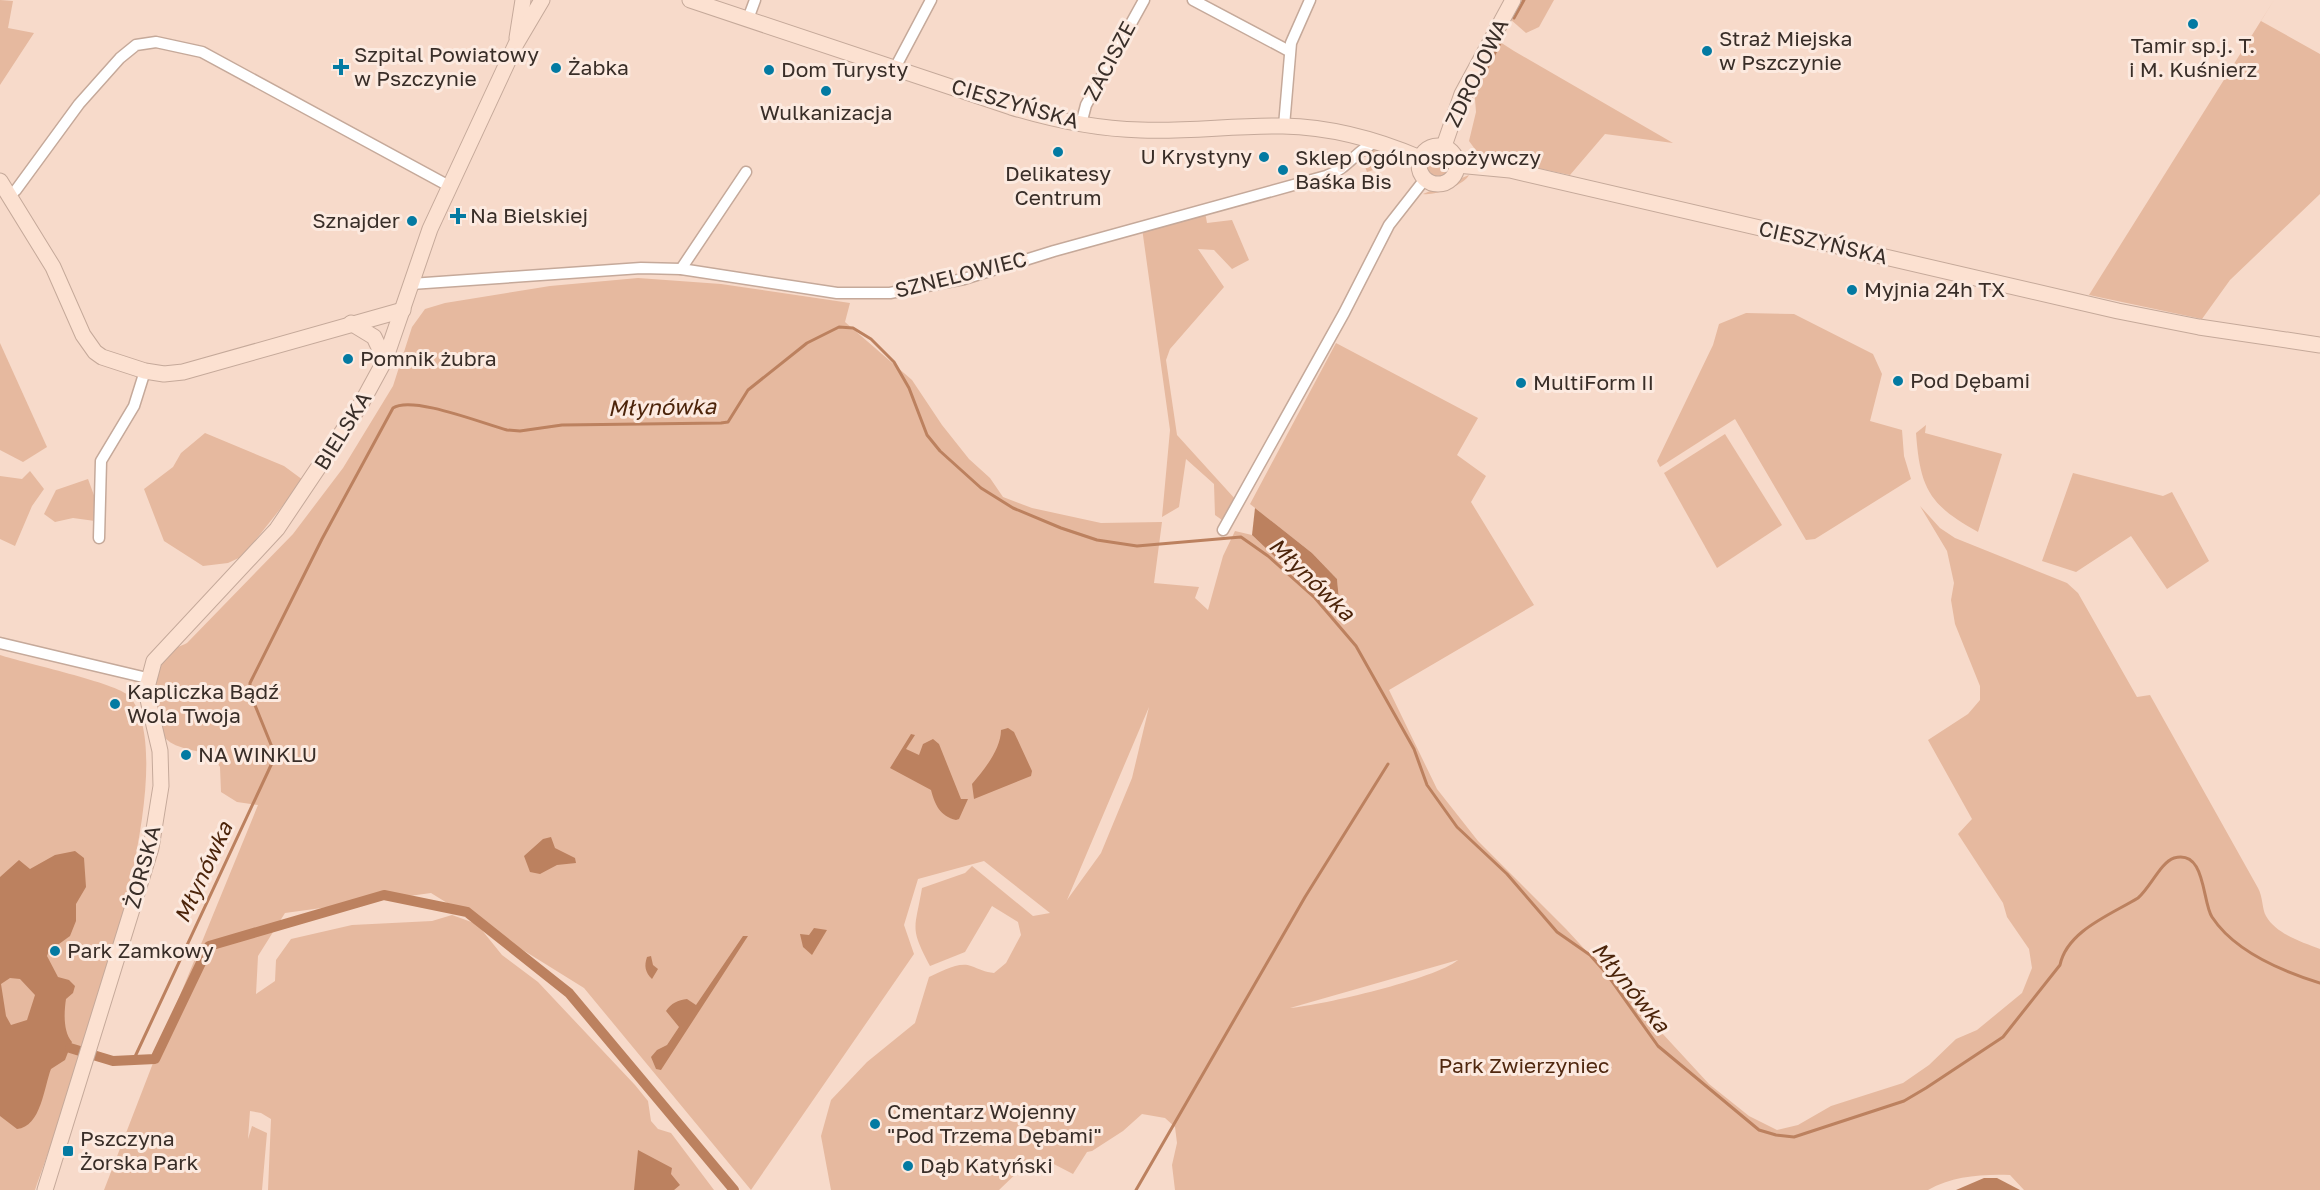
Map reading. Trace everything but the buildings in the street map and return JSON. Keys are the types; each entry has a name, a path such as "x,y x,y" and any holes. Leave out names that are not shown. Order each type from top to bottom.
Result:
{"main road":[{"name":"BIELSKA","path":"516,44 523,0"},
{"name":"BIELSKA","path":"147,678 162,649 257,552 283,521 349,424 385,360 430,229 449,186 516,44 542,0"},
{"name":"CIESZYŃSKA","path":"690,0 1011,107 1081,124 1141,130 1284,126 1344,133 1376,141 1420,158"},
{"name":"ZDROJOWA","path":"1444,146 1462,94 1513,0"},
{"path":"1444,146 1454,154 1457,165 1454,176 1446,182 1436,184 1425,179 1419,168 1420,158 1430,147 1444,146"},
{"name":"CIESZYŃSKA","path":"1457,165 1510,170 2108,309 2187,325 2320,345"},
{"path":"0,181 53,267 91,348 102,357 145,371 164,374 183,372 403,310"},
{"path":"351,323 374,337 385,360"},
{"name":"ŻORSKA","path":"45,1190 151,848 157,817 161,768 160,751 148,705 147,678"}],"street":[{"path":"748,19 755,0"},
{"path":"895,68 931,0"},
{"name":"ZACISZE","path":"1081,124 1086,105 1144,0"},
{"path":"1193,0 1289,51"},
{"path":"1284,126 1289,51 1310,0"},
{"path":"9,196 16,190 79,104 120,58 136,45 156,42 195,48 318,112 449,186"},
{"path":"1344,133 1353,158"},
{"name":"SZNELOWIEC","path":"411,284 641,268 681,269 860,295 908,290 964,279 1054,251 1326,176 1343,168 1376,141"},
{"path":"681,269 746,172"},
{"path":"1223,530 1344,314 1389,225 1425,179"},
{"path":"99,538 101,461 134,406 145,371"},
{"path":"0,643 147,678"}],"green space":[{"path":"0,0 13,1 8,28 34,33 0,85"},
{"path":"1521,0 1554,0 1539,27 1526,33 1510,19"},
{"path":"2274,0 2261,21 2320,54 2320,194 2230,280 2202,319 2089,295"},
{"path":"1500,42 1673,143 1605,134 1570,175 1480,156 1469,141 1476,112 1474,86"},
{"path":"1376,148 1397,156 1362,157 1367,150"},
{"path":"1434,153 1442,153 1438,164 1444,167 1449,160 1449,170 1442,176 1433,176 1426,168 1428,158"},
{"path":"1393,160 1398,162 1367,172 1363,161"},
{"path":"1469,175 1448,189 1423,194"},
{"path":"1205,212 1207,223 1232,220 1249,260 1232,269 1214,250 1198,249 1224,287 1170,349 1166,360 1177,435 1236,500 1222,520 1215,515 1214,484 1186,459 1179,507 1162,517 1170,430 1142,228"},
{"name":"Park Zwierzyniec","path":"638,278 721,284 850,303 845,322 912,380 942,425 969,459 990,478 1003,497 1032,508 1101,523 1162,522 1154,583 1199,587 1195,598 1208,610 1223,556 1235,531 1252,535 1315,595 1340,609 1337,579 1312,553 1250,504 1336,343 1478,418 1457,455 1486,476 1471,502 1534,605 1389,690 1437,789 1478,841 1566,929 1709,1084 1749,1116 1777,1130 1798,1125 1831,1106 1903,1083 1929,1065 1956,1039 1977,1030 2022,993 2032,968 2029,949 2007,917 2003,903 1958,834 1972,819 1928,740 1968,714 1980,700 1980,686 1955,624 1951,600 1954,583 1947,551 1920,506 1940,528 1955,538 2067,583 2078,593 2137,697 2150,695 2258,888 2270,922 2283,933 2320,949 2320,1190 2024,1190 2010,1175 1999,1175 1958,1179 1928,1190 1175,1190 1172,1165 1177,1143 1175,1127 1165,1118 1142,1114 1123,1131 1087,1152 1073,1174 1046,1160 1027,1163 999,1190 831,1190 821,1136 831,1100 867,1062 915,1023 929,977 961,965 994,973 1006,963 1021,935 1018,922 992,906 965,952 930,966 916,935 922,888 965,873 972,866 1033,916 1050,913 984,861 918,879 904,925 914,954 751,1190 584,988 431,893 285,913 258,956 256,994 275,981 276,960 291,939 352,925 432,921 452,915 477,924 502,955 538,982 635,1085 648,1101 651,1121 658,1129 671,1133 714,1190 268,1190 271,1119 261,1113 250,1111 248,1139 252,1126 267,1133 262,1190 104,1190 165,1032 258,805 237,802 221,792 220,767 211,754 176,745 166,739 161,732 157,722 155,697 158,672 162,661 169,652 187,643 293,534 343,468 393,386 412,327 425,309 445,303 550,286","holes":["1149,707 1132,778 1101,853 1067,900","1458,960 1427,975 1403,983 1352,997 1290,1008"]},
{"path":"1746,313 1794,314 1873,354 1882,374 1870,421 1902,430 1904,456 1911,479 1815,539 1806,540 1735,419 1660,467 1657,461 1713,345 1719,324"},
{"path":"0,343 47,447 23,462 0,450"},
{"path":"1926,425 1925,433 2002,454 1978,532 1948,513 1930,493 1924,481 1920,468 1916,433"},
{"path":"205,433 284,466 303,480 243,556 228,563 203,566 164,541 144,489 173,467 181,453"},
{"path":"1725,434 1782,525 1717,568 1664,473"},
{"path":"30,471 44,489 32,506 15,546 0,539 0,476 22,479"},
{"path":"2073,473 2163,496 2172,492 2209,561 2167,589 2131,536 2076,572 2042,561"},
{"path":"88,479 95,498 95,521 73,518 55,522 44,514 56,490"},
{"name":"Park Zamkowy","path":"0,655 89,679 121,691 129,696 144,734 145,791 135,860 117,937 95,1014 35,1190 0,1190"}],"water":[{"path":"1255,508 1312,553 1337,579 1340,610 1315,595 1252,535"},
{"path":"1008,728 1014,732 1032,771 1031,776 974,799 972,784 995,752 1001,730"},
{"path":"911,734 915,735 906,749 919,755 923,744 933,739 939,744 961,799 968,799 959,819 950,818 942,813 936,805 931,790 890,768"},
{"path":"551,837 555,848 575,858 576,863 557,865 540,874 530,872 524,856 543,839"},
{"path":"75,851 84,858 86,887 76,904 76,921 70,936 59,944 51,945 47,956 58,977 69,980 75,986 73,993 66,999 65,1010 66,1027 72,1042 65,1060 51,1069 36,1114 25,1127 17,1129 0,1116 0,877 19,860 30,869 55,855","holes":["10,978 20,979 35,995 27,1020 11,1025 6,1016 1,984"]},
{"path":"814,928 827,930 812,955 803,947 800,934 809,935"},
{"path":"743,936 748,936 661,1070 656,1069 651,1057 657,1050 667,1045 679,1027 666,1011 672,1004 684,999 696,1005"},
{"path":"651,956 653,965 658,969 652,979 645,966 647,957"},
{"path":"638,1150 672,1168 671,1174 680,1185 674,1190 634,1190"},
{"path":"1984,1178 1997,1178 2020,1190 1956,1190"}],"waterway":[{"path":"1514,18 1524,0"},
{"path":"1468,104 1500,43"},
{"name":"Młynówka","path":"272,747 250,693 250,683 322,539 393,408 402,405 416,405 507,430 520,431 562,425 728,422 748,390 807,343 839,327 853,328 871,339 894,362 909,388 927,435 940,451 981,488 1013,508 1097,540 1137,546 1241,537 1268,556 1315,598 1356,646 1414,749 1427,785 1457,827 1507,874 1557,932 1590,955 1606,973 1658,1046 1759,1130 1794,1137 1904,1101 1926,1088 2003,1037 2060,965 2064,953 2080,933 2138,898 2160,870 2174,858 2184,857 2192,861 2201,878 2212,917 2233,940 2260,959 2290,973 2320,983"},
{"name":"Młynówka","path":"133,1061 272,763"},
{"path":"1136,1190 1305,897 1388,764"},
{"path":"70,1048 113,1061 155,1059 209,946 384,895 467,912 569,993 734,1190"}],"place":[{"name":"Tamir sp.j. T. i M. Kuśnierz","path":"2193,24"},
{"name":"Straż Miejska w Pszczynie","path":"1707,51"},
{"name":"Szpital Powiatowy w Pszczynie","path":"341,67"},
{"name":"Żabka","path":"556,68"},
{"name":"Dom Turysty","path":"769,70"},
{"name":"Wulkanizacja","path":"826,91"},
{"name":"Delikatesy Centrum","path":"1058,152"},
{"name":"U Krystyny","path":"1264,157"},
{"name":"Sklep Ogólnospożywczy Baśka Bis","path":"1283,170"},
{"name":"Na Bielskiej","path":"458,216"},
{"name":"Sznajder","path":"412,221"},
{"name":"Myjnia 24h TX","path":"1852,290"},
{"name":"Pomnik żubra","path":"348,359"},
{"name":"Pod Dębami","path":"1898,381"},
{"name":"MultiForm II","path":"1521,383"},
{"name":"Kapliczka Bądź Wola Twoja","path":"115,704"},
{"name":"NA WINKLU","path":"186,755"},
{"name":"Park Zamkowy","path":"55,951"},
{"name":"Cmentarz Wojenny \"Pod Trzema Dębami\"","path":"875,1124"},
{"name":"Pszczyna Żorska Park","path":"68,1151"},
{"name":"Dąb Katyński","path":"908,1166"}]}
